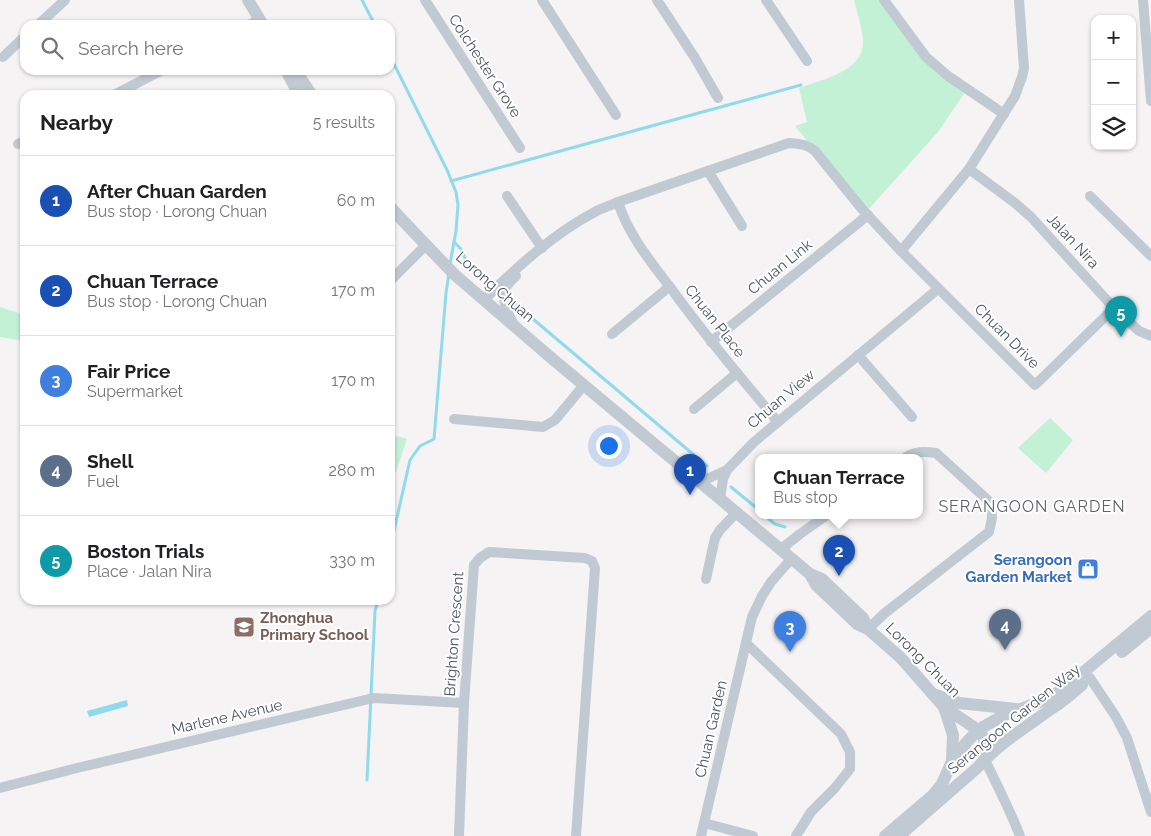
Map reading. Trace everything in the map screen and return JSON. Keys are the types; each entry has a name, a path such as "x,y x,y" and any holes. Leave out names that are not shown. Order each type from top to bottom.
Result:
{"street":[{"path":"43,20 65,0"},
{"path":"248,0 256,20"},
{"name":"Colchester Grove","path":"425,0 520,148"},
{"path":"542,0 616,115"},
{"path":"657,0 695,58 718,98"},
{"path":"766,0 807,61"},
{"path":"884,0 926,57 948,76 1004,114"},
{"path":"900,250 969,169 1015,96 1024,68 1019,0"},
{"path":"1143,0 1148,18 1151,101"},
{"path":"3,57 20,41"},
{"path":"124,90 152,75"},
{"path":"289,75 297,90"},
{"path":"298,75 309,90"},
{"name":"Chuan Drive","path":"484,300 524,262 562,233 594,212 789,143 803,144 811,147 862,209 900,250 1035,385 1114,308"},
{"name":"Jalan Nira","path":"969,169 1031,217 1114,308 1139,331 1151,336"},
{"path":"708,171 742,226"},
{"path":"507,196 542,248"},
{"path":"1090,196 1151,256"},
{"name":"Chuan Place","path":"618,202 626,221 649,260 711,342 778,422"},
{"name":"Lorong Chuan","path":"395,212 454,274 513,325 810,574 822,579 829,585 864,618 868,629 901,658 944,707 981,734"},
{"name":"Chuan Link","path":"711,342 868,215"},
{"path":"395,276 426,245"},
{"path":"513,325 506,308 504,293 511,281 522,269 524,262"},
{"name":"Chuan Place","path":"612,334 669,287"},
{"name":"Chuan View","path":"700,482 727,470 754,442 938,288"},
{"path":"858,355 912,417"},
{"name":"Chuan Place","path":"694,409 737,373"},
{"path":"454,419 543,427 556,420 584,385"},
{"path":"868,629 885,613 989,532 992,518 991,503 936,453 924,451 910,454"},
{"name":"Chuan View","path":"720,499 723,480 727,470"},
{"path":"706,579 714,538 737,512"},
{"path":"782,549 821,519"},
{"name":"Brighton Crescent","path":"458,836 464,703 474,565 489,552 585,558 592,561 595,568 576,836"},
{"name":"Chuan Garden","path":"701,836 752,617 771,582 792,558"},
{"name":"Serangoon Garden Way","path":"885,836 933,795 942,784 952,761 966,743 981,734 1004,715 1045,699 1063,689 1151,616"},
{"name":"Serangoon Garden Way","path":"899,836 985,760 1024,728 1056,706 1151,628"},
{"path":"746,643 841,734 850,752 850,769 834,789 811,812 796,836"},
{"path":"1090,678 1116,717 1127,738 1151,812"},
{"path":"933,694 959,703 1019,709"},
{"name":"Marlene Avenue","path":"0,788 365,700 382,699 464,703"},
{"path":"944,707 953,736 952,761"},
{"path":"981,734 992,740 1024,728"},
{"path":"981,734 985,760 1013,817 1020,836"},
{"path":"704,823 753,836"}],"green space":[{"path":"854,0 882,0 916,51 967,89 938,132 866,212 795,126 807,122 799,88 840,73 857,60 861,52 862,32"},
{"path":"0,307 20,313 20,340 0,337"},
{"path":"1050,418 1073,440 1046,473 1018,448"},
{"path":"395,435 407,439 395,472"}],"water":[{"path":"127,700 128,706 89,717 87,711"}],"waterway":[{"path":"362,0 372,20"},
{"path":"395,66 456,192 458,205 456,231 450,264"},
{"path":"451,181 801,85"},
{"path":"454,242 461,249 465,258 486,279"},
{"path":"395,526 410,460 420,446 434,439 449,273"},
{"path":"509,295 514,303 707,466"},
{"path":"731,487 755,507"},
{"path":"769,519 775,524 785,527"},
{"path":"367,780 377,605"}],"place":[{"name":"Boston Trials","path":"1121,337"},
{"name":"After Chuan Garden","path":"690,495"},
{"name":"Serangoon Garden Market","path":"1088,569"},
{"name":"Chuan Terrace","path":"839,576"},
{"name":"Zhonghua Primary School","path":"244,627"},
{"name":"Shell","path":"1005,650"},
{"name":"Fair Price","path":"790,652"}],"district":[{"name":"SERANGOON GARDEN","path":"1032,506"}]}
